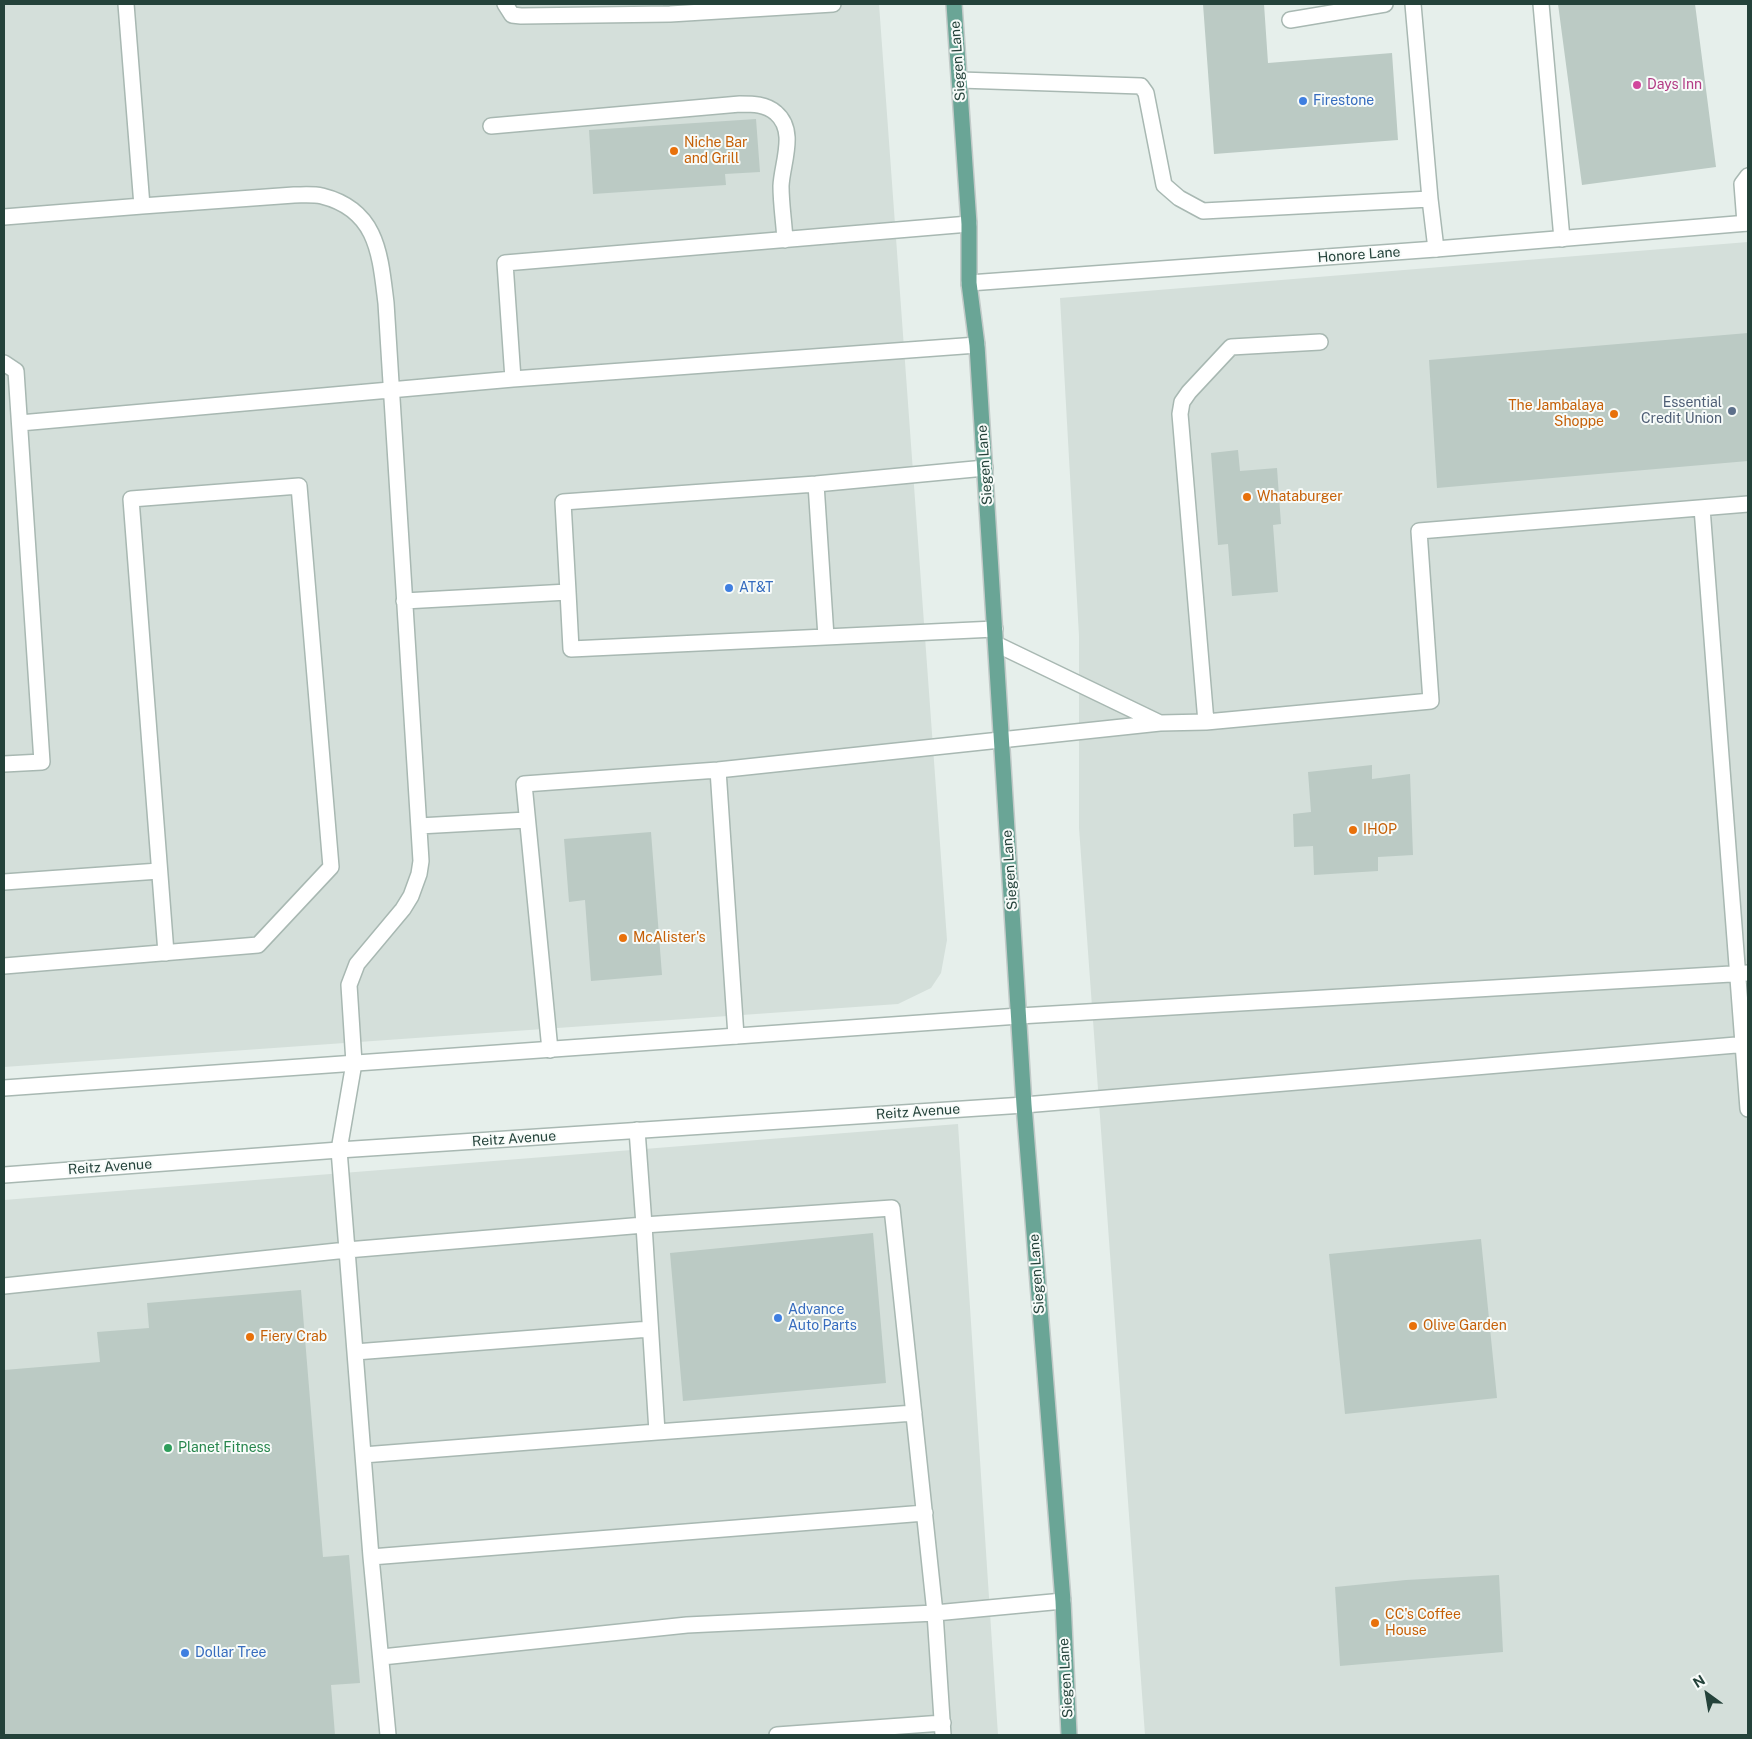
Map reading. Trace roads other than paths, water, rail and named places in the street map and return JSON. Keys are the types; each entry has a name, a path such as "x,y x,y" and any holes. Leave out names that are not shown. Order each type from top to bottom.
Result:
{"main road":[{"name":"Siegen Lane","path":"954,4 969,224 970,283 977,345 1003,740 1024,1105 1063,1601 1069,1735"}],"street":[{"path":"126,4 142,206"},
{"path":"505,4 512,15 521,16 652,9 833,4"},
{"path":"1290,20 1385,4"},
{"path":"1413,4 1436,249"},
{"path":"1541,4 1562,239"},
{"path":"960,80 1140,86 1146,93 1164,185 1179,198 1203,211 1430,199"},
{"path":"491,126 740,104 763,106 778,115 787,129 781,187 785,240"},
{"path":"1746,223 1742,184 1748,176"},
{"path":"4,217 294,195 320,196 340,202 367,225 374,240 381,264 386,304 421,861 419,874 411,896 403,909 357,964 349,984 354,1063 340,1150 371,1557 388,1735"},
{"name":"Honore Lane","path":"970,283 1436,249 1746,223"},
{"path":"513,378 505,263 969,224"},
{"path":"1206,722 1180,414 1182,402 1231,347 1320,342"},
{"path":"20,423 513,378 977,345"},
{"path":"4,363 16,371 42,762 4,764"},
{"path":"985,468 816,484 563,502 571,649 995,629"},
{"path":"816,484 826,636"},
{"path":"4,966 166,953 258,945 331,867 300,486 131,499 166,953"},
{"path":"550,1050 524,784 718,770 1160,723 1206,722 1431,700 1419,532 1748,504"},
{"path":"1702,508 1743,974 1748,1109"},
{"path":"404,601 568,592"},
{"path":"996,644 1160,723"},
{"path":"718,770 736,1036"},
{"path":"419,826 527,820"},
{"path":"4,882 159,872"},
{"path":"4,1088 1020,1016 1743,974"},
{"name":"Reitz Avenue","path":"4,1175 340,1150 1024,1105 1746,1044"},
{"path":"637,1130 657,1432"},
{"path":"4,1286 347,1250 644,1225 892,1208 935,1613 943,1729 777,1735"},
{"path":"355,1352 650,1329"},
{"path":"364,1455 914,1413"},
{"path":"371,1557 925,1513"},
{"path":"382,1657 687,1625 935,1613 1063,1601"}],"place":[{"name":"Days Inn","path":"1637,85"},
{"name":"Firestone","path":"1303,101"},
{"name":"Niche Bar and Grill","path":"674,151"},
{"name":"Essential Credit Union","path":"1732,411"},
{"name":"The Jambalaya Shoppe","path":"1614,414"},
{"name":"Whataburger","path":"1247,497"},
{"name":"AT&T","path":"729,588"},
{"name":"IHOP","path":"1353,830"},
{"name":"McAlister's","path":"623,938"},
{"name":"Advance Auto Parts","path":"778,1318"},
{"name":"Olive Garden","path":"1413,1326"},
{"name":"Fiery Crab","path":"250,1337"},
{"name":"Planet Fitness","path":"168,1448"},
{"name":"CC's Coffee House","path":"1375,1623"},
{"name":"Dollar Tree","path":"185,1653"}]}
